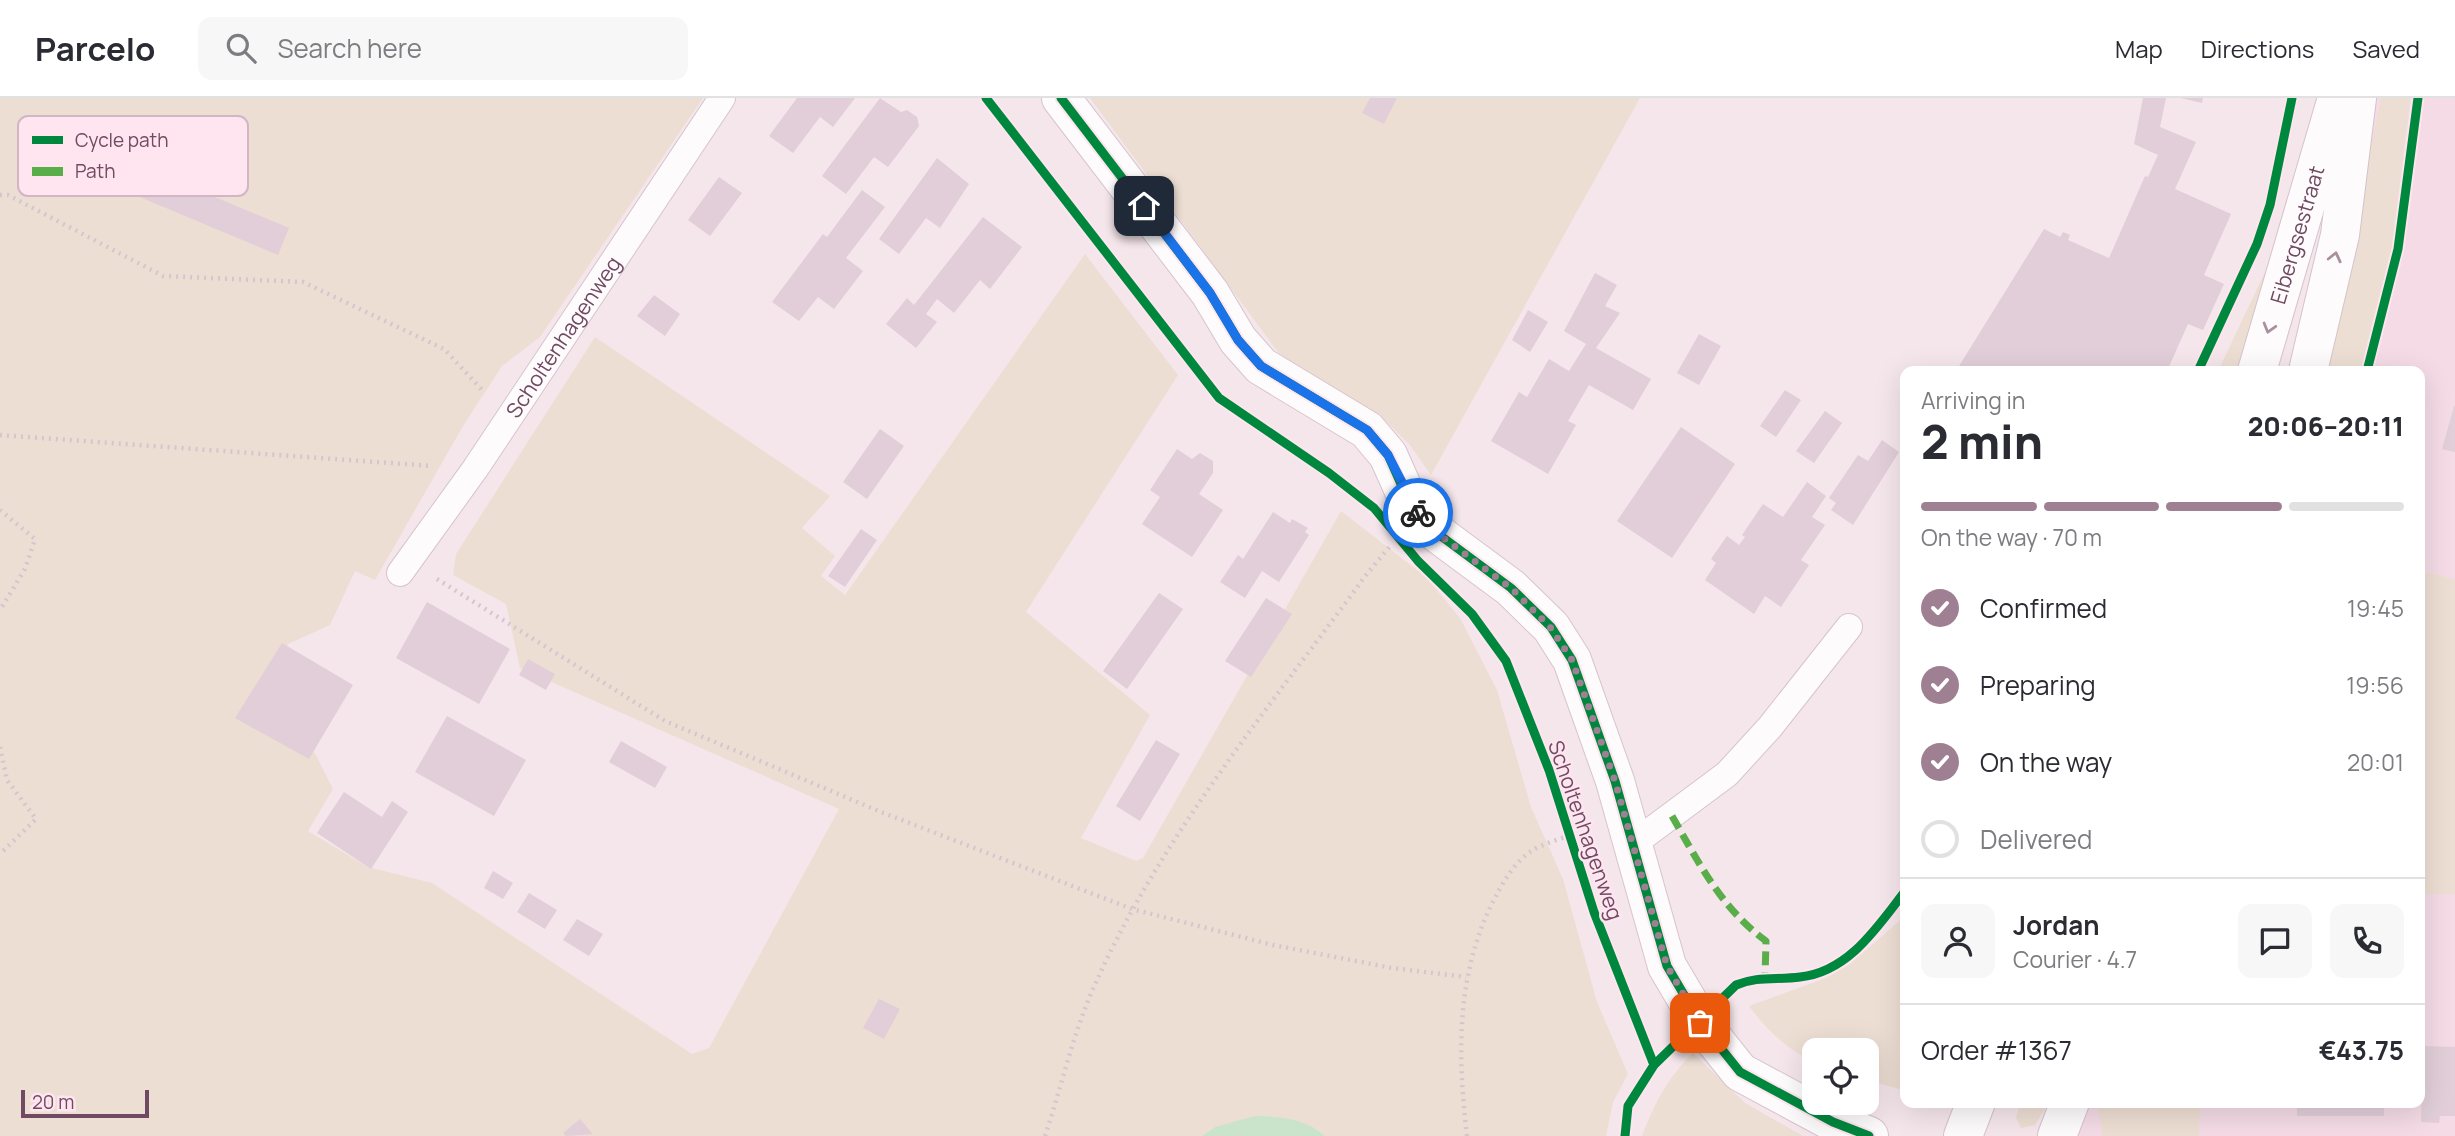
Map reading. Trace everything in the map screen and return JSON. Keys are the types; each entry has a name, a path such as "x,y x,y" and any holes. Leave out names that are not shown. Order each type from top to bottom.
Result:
{"street":[{"name":"Scholtenhagenweg","path":"1061,98 1210,293 1238,340 1261,366 1367,430 1388,455 1405,493 1426,525 1511,588 1550,627 1572,660 1615,781 1667,966 1700,1023 1740,1072 1833,1122 1869,1136"},
{"name":"Eibergsestraat","path":"2258,366 2337,98"},
{"name":"Eibergsestraat","path":"2309,366 2340,235 2357,98"},
{"path":"1963,1136 1974,1108"},
{"path":"2057,1136 2068,1108"}],"lane":[{"name":"Scholtenhagenweg","path":"405,567 509,419 722,98"},
{"path":"1633,844 1727,774 1770,727 1849,627"}],"path":[{"path":"0,195 8,195 163,276 303,282 444,349 509,419"},
{"path":"0,435 475,469"},
{"path":"0,510 35,539 25,569 0,610"},
{"path":"1045,1136 1095,983 1132,909 1228,763 1366,575 1400,542 1390,528"},
{"path":"405,567 665,721 881,812 1132,909 1273,944 1392,968 1466,977"},
{"path":"0,747 7,780 36,819 0,854"},
{"path":"1467,1136 1461,1012 1466,977 1482,921 1505,879 1530,852 1570,835"}],"shaded area":[{"path":"0,98 703,98 540,337 502,366 463,426 375,580 355,571 330,625 288,644 253,726 315,753 333,789 308,831 368,867 432,883 692,1054 709,1048 839,809 520,668 506,604 453,575 456,554 595,337 830,496 802,528 835,556 821,576 845,595 1085,254 1178,375 1026,612 1150,715 1081,838 1136,861 1143,858 1341,511 1426,577 1460,618 1497,690 1531,807 1563,879 1597,1002 1628,1074 1613,1102 1606,1136 1325,1136 1317,1129 1215,1127 1202,1136 0,1136"},
{"path":"1090,98 1640,98 1431,475 1409,444 1377,413 1317,382 1278,352"},
{"path":"2352,98 2455,98 2455,1136 2059,1136 2068,1108 2425,1108 2425,366 2301,366"},
{"path":"2381,98 2410,98 2391,261 2361,366 2326,366"},
{"path":"2275,251 2244,366 2220,366"},
{"path":"2425,572 2455,579 2455,894 2425,894"},
{"path":"1900,920 1900,1089 1879,1083 1879,1038 1802,1038 1802,1056 1762,1023 1749,1006 1826,978 1850,964"},
{"path":"1693,1053 1745,1103 1803,1136 1642,1136 1663,1091"},
{"path":"2019,1108 2046,1108 2035,1125 2021,1128 2016,1118"},
{"path":"2097,1108 2200,1108 2199,1136 2103,1136"},
{"path":"1255,1116 1301,1122 1325,1136 1202,1136 1215,1127"}],"building":[{"path":"797,98 855,98 833,127 820,117 793,153 769,136"},
{"path":"880,98 901,112 907,110 917,117 919,126 888,167 874,157 846,194 822,176"},
{"path":"1370,98 1397,98 1384,124 1362,113"},
{"path":"2143,98 2166,98 2160,127 2196,142 2175,189 2231,214 2204,275 2224,284 2203,330 2188,324 2169,366 1959,366 2044,229 2060,237 2063,232 2070,235 2068,240 2109,258 2145,176 2148,177 2158,155 2134,144"},
{"path":"2181,98 2203,98 2202,103"},
{"path":"937,158 969,184 940,228 926,218 899,254 879,239"},
{"path":"719,177 742,193 710,236 688,220"},
{"path":"862,190 885,207 846,258 863,271 834,309 818,297 799,321 772,302 823,234 827,237"},
{"path":"137,196 213,196 289,228 278,255"},
{"path":"983,217 1022,247 990,289 980,280 954,313 937,299 926,314 937,322 916,348 886,324 907,298 914,305"},
{"path":"1595,273 1617,285 1605,306 1620,313 1596,348 1651,379 1633,410 1589,385 1568,421 1576,425 1548,474 1491,441 1519,392 1527,397 1549,359 1569,371 1586,344 1564,331"},
{"path":"654,295 680,314 665,336 637,316"},
{"path":"1528,310 1548,322 1530,352 1512,340"},
{"path":"1699,334 1721,346 1699,385 1677,373"},
{"path":"1785,390 1801,400 1776,437 1760,426"},
{"path":"2455,406 2455,452 2442,449"},
{"path":"1825,411 1842,423 1814,463 1796,451"},
{"path":"1681,427 1735,464 1672,558 1617,521"},
{"path":"880,429 904,446 867,499 843,482"},
{"path":"1882,440 1899,452 1853,525 1831,510 1836,503 1829,498 1858,455 1868,461"},
{"path":"1177,449 1192,459 1200,453 1213,461 1213,473 1199,494 1223,510 1192,557 1142,524 1160,497 1150,490"},
{"path":"1807,482 1826,496 1812,517 1825,525 1801,560 1809,565 1781,607 1765,596 1754,614 1705,580 1716,563 1711,559 1727,536 1739,545 1745,537 1742,535 1763,504 1783,517"},
{"path":"1273,512 1290,523 1292,519 1308,528 1305,532 1309,535 1279,582 1262,571 1245,598 1220,582 1238,555 1243,559"},
{"path":"861,529 877,540 845,587 828,576"},
{"path":"1159,593 1183,609 1127,689 1103,671"},
{"path":"1266,598 1292,614 1251,677 1225,661"},
{"path":"427,602 510,649 479,704 396,658"},
{"path":"282,643 353,685 309,759 235,718"},
{"path":"528,659 555,674 546,690 519,675"},
{"path":"447,716 526,760 494,816 415,772"},
{"path":"1156,740 1180,754 1140,821 1116,806"},
{"path":"621,741 667,767 655,788 609,762"},
{"path":"344,792 382,817 392,801 408,812 371,869 317,833"},
{"path":"493,871 513,883 503,899 484,888"},
{"path":"529,893 557,910 545,929 517,912"},
{"path":"577,919 603,934 589,956 563,940"},
{"path":"879,999 900,1009 884,1039 863,1028"},
{"path":"2425,1046 2455,1047 2455,1116 2440,1116 2439,1123 2421,1122 2421,1108 2425,1108"},
{"path":"2297,1108 2384,1108 2384,1116 2297,1116"},
{"path":"580,1119 593,1134 566,1136 563,1133"}],"marked path":[{"path":"1672,816 1712,884 1736,914 1766,941 1765,978"}],"cycle path":[{"path":"986,98 1219,398 1329,473 1374,508 1418,561 1472,614 1506,661 1549,770 1594,912 1654,1065"},
{"path":"1061,98 1210,293 1238,340 1261,366 1367,430 1388,455 1405,493 1426,525 1511,588 1551,627 1572,660 1615,781 1667,966 1700,1022 1740,1072 1833,1122 1869,1136"},
{"path":"2200,366 2257,244 2270,205 2292,98"},
{"path":"2368,366 2398,249 2418,98"},
{"path":"1625,1136 1628,1106 1654,1065 1736,985 1759,979 1800,977 1833,966 1861,945 1900,898"}],"way so far":[{"path":"1418,513 1426,525 1511,588 1550,627 1572,660 1615,781 1667,966 1700,1023"}],"route":[{"path":"1144,206 1210,293 1238,340 1261,366 1367,430 1388,455 1405,493 1418,513"}]}
